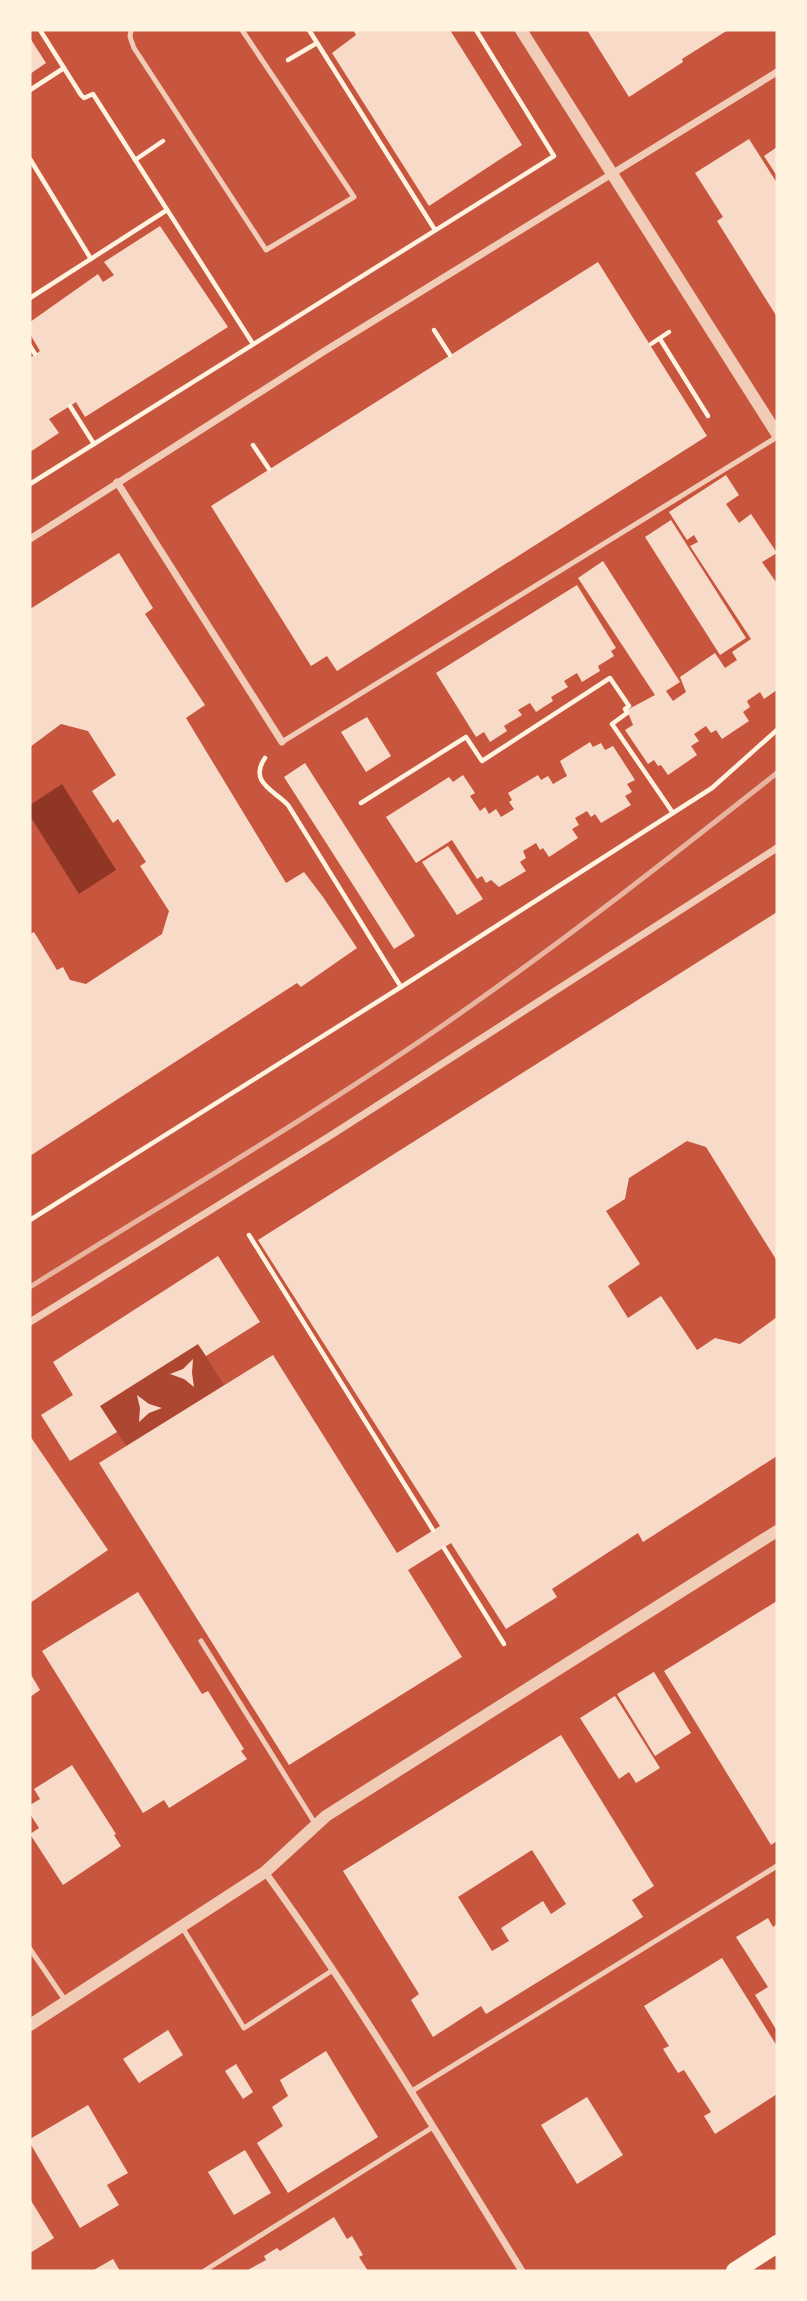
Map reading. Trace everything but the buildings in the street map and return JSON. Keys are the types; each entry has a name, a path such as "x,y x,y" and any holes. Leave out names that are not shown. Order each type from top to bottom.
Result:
{"main road":[{"path":"734,2271 777,2244"}],"street":[{"path":"521,30 777,436"},
{"path":"30,539 117,482 777,72"},
{"path":"117,482 282,742"},
{"path":"30,1322 321,1141 777,848"},
{"path":"30,2025 264,1872 337,1809 777,1531"},
{"path":"264,1872 333,1970 412,2091 522,2271"}],"lane":[{"path":"131,30 130,37 134,48 266,250 354,197 242,30"},
{"path":"282,742 777,436"},
{"path":"201,1641 316,1825"},
{"path":"412,2091 777,1866"},
{"path":"181,1927 244,2028 333,1970"},
{"path":"30,1949 67,2002"},
{"path":"204,2271 433,2127"}],"path":[{"path":"40,30 84,98 93,94 253,344"},
{"path":"309,30 435,230"},
{"path":"30,484 554,156 476,30"},
{"path":"287,61 317,43"},
{"path":"30,90 64,68"},
{"path":"135,160 163,141"},
{"path":"30,159 92,259"},
{"path":"30,298 167,210"},
{"path":"434,330 450,355"},
{"path":"650,344 669,331"},
{"path":"660,339 708,416"},
{"path":"30,346 35,354"},
{"path":"70,406 94,444"},
{"path":"253,445 269,469"},
{"path":"361,803 466,737 482,761 610,678 629,706 625,709 627,713 612,724 673,813"},
{"path":"30,1220 712,788 777,730"},
{"path":"282,742 270,751 261,765 260,777 264,786 288,805 401,987"},
{"path":"249,1235 433,1530"},
{"path":"444,1548 504,1644"}],"shaded area":[{"path":"62,784 116,870 79,894 30,816 30,805"},
{"path":"198,1344 224,1385 127,1447 100,1406"}],"railway":[{"path":"30,1287 306,1116 415,1044 586,922 777,773"}]}
